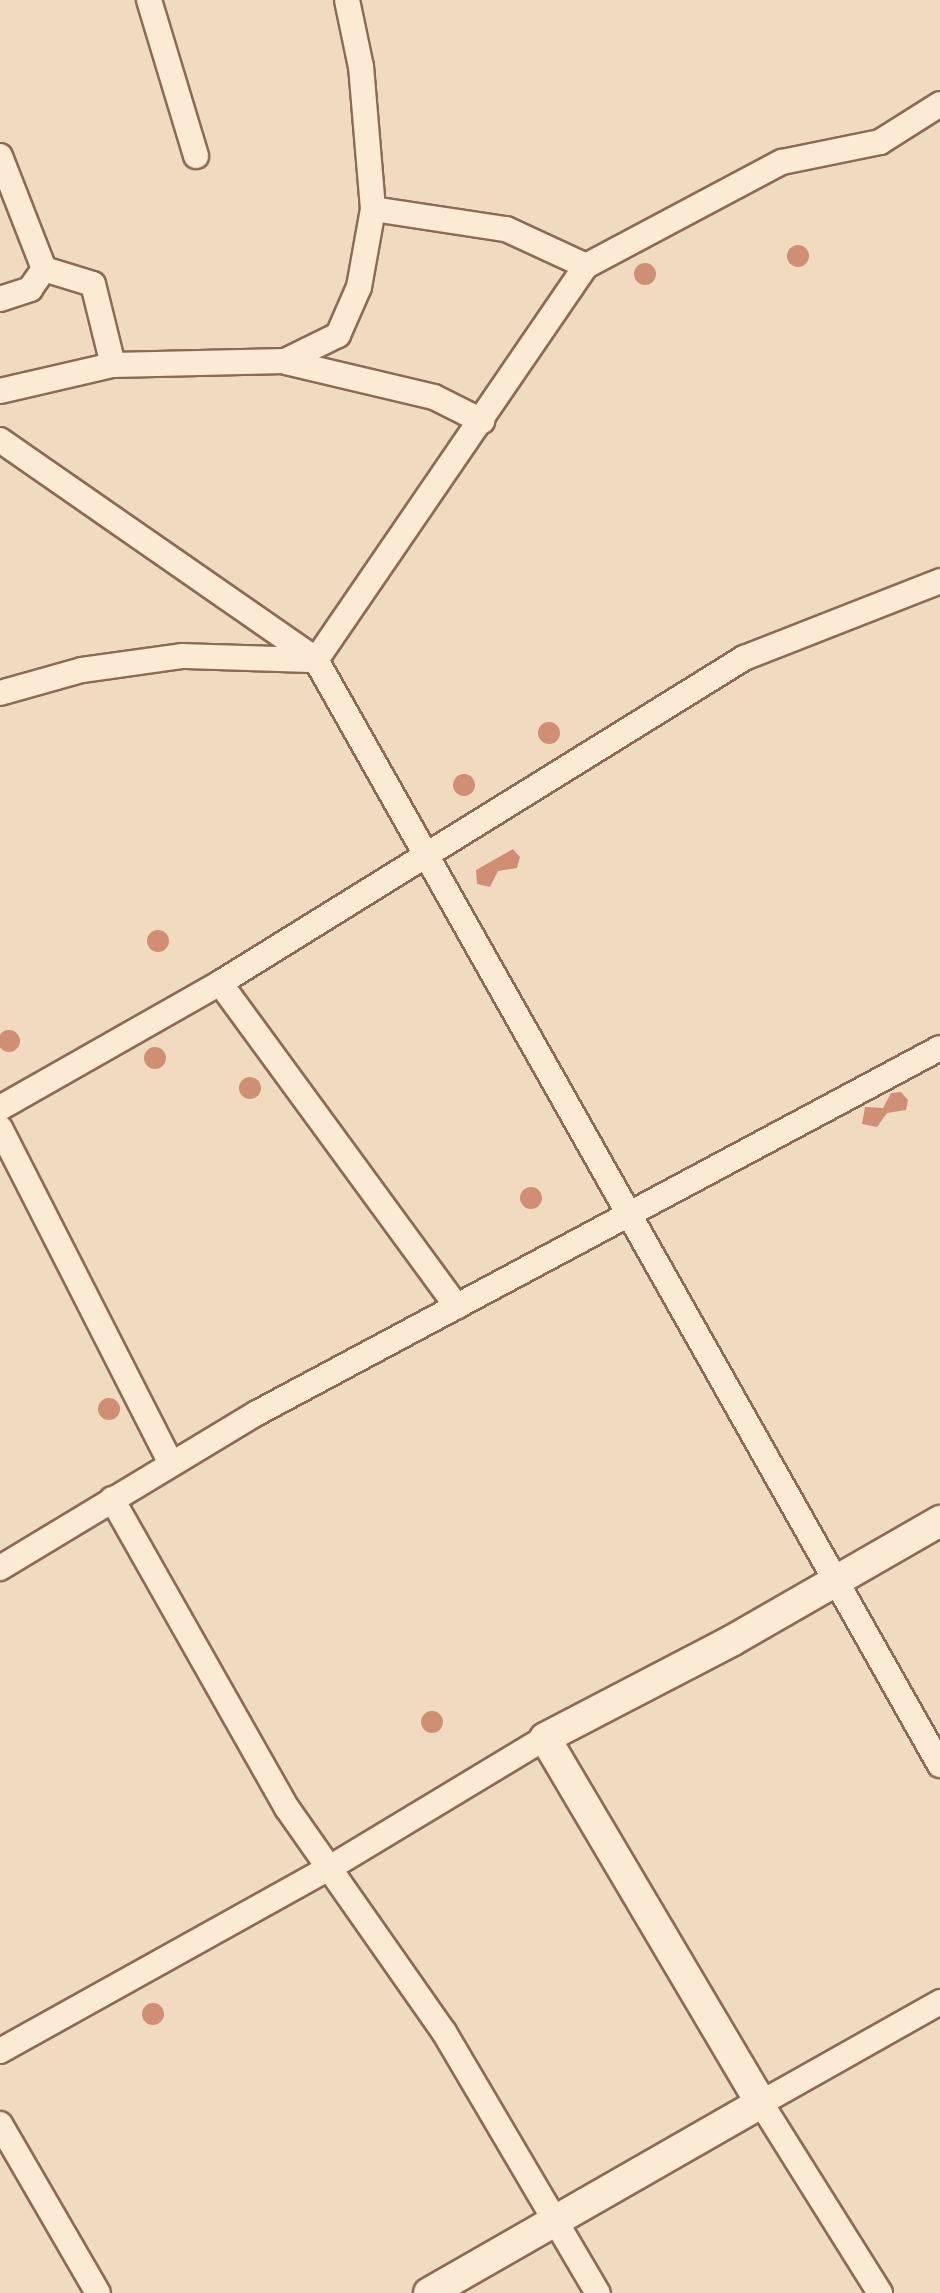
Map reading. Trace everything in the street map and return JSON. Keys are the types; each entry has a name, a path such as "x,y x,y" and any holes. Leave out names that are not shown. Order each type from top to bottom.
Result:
{"street":[{"path":"149,0 196,156"},
{"path":"285,361 338,335 359,287 373,209 361,67 347,0"},
{"path":"316,660 586,266 782,162 880,142 940,104"},
{"path":"0,156 44,269"},
{"path":"373,209 506,229 586,266"},
{"path":"0,299 30,289 44,269"},
{"path":"44,269 93,284 113,365"},
{"path":"0,391 113,365 285,361 434,397 482,421"},
{"path":"0,440 316,660 634,1215 940,1765"},
{"path":"0,1108 220,983 425,853 744,658 940,581"},
{"path":"0,693 82,670 183,656 316,660"},
{"path":"220,983 457,1307"},
{"path":"0,1568 170,1462 940,1048"},
{"path":"0,1128 170,1462"},
{"path":"112,1499 234,1722 314,1850 331,1867 444,2032 598,2293"},
{"path":"0,2051 331,1867 545,1738 667,1677 940,1521"},
{"path":"545,1738 761,2103 880,2293"},
{"path":"429,2293 940,2002"},
{"path":"0,2124 98,2293"}],"building":[{"path":"798,245 806,248 809,256 806,264 798,267 790,264 787,256 790,248"},
{"path":"645,263 653,266 656,274 653,282 645,285 637,282 634,274 637,266"},
{"path":"549,722 557,725 560,733 557,741 549,744 541,741 538,733 541,725"},
{"path":"464,774 472,777 475,785 472,793 464,796 456,793 453,785 456,777"},
{"path":"513,849 520,857 517,868 498,871 490,887 477,884 476,870"},
{"path":"158,930 166,933 169,941 166,949 158,952 150,949 147,941 150,933"},
{"path":"9,1030 17,1033 20,1041 17,1049 9,1052 1,1049 -2,1041 1,1033"},
{"path":"155,1047 163,1050 166,1058 163,1066 155,1069 147,1066 144,1058 147,1050"},
{"path":"250,1077 258,1080 261,1088 258,1096 250,1099 242,1096 239,1088 242,1080"},
{"path":"901,1092 908,1100 906,1110 887,1113 877,1127 862,1124 865,1107 883,1108 891,1093"},
{"path":"531,1187 539,1190 542,1198 539,1206 531,1209 523,1206 520,1198 523,1190"},
{"path":"109,1398 117,1401 120,1409 117,1417 109,1420 101,1417 98,1409 101,1401"},
{"path":"432,1711 440,1714 443,1722 440,1730 432,1733 424,1730 421,1722 424,1714"},
{"path":"153,2003 161,2006 164,2014 161,2022 153,2025 145,2022 142,2014 145,2006"}]}
